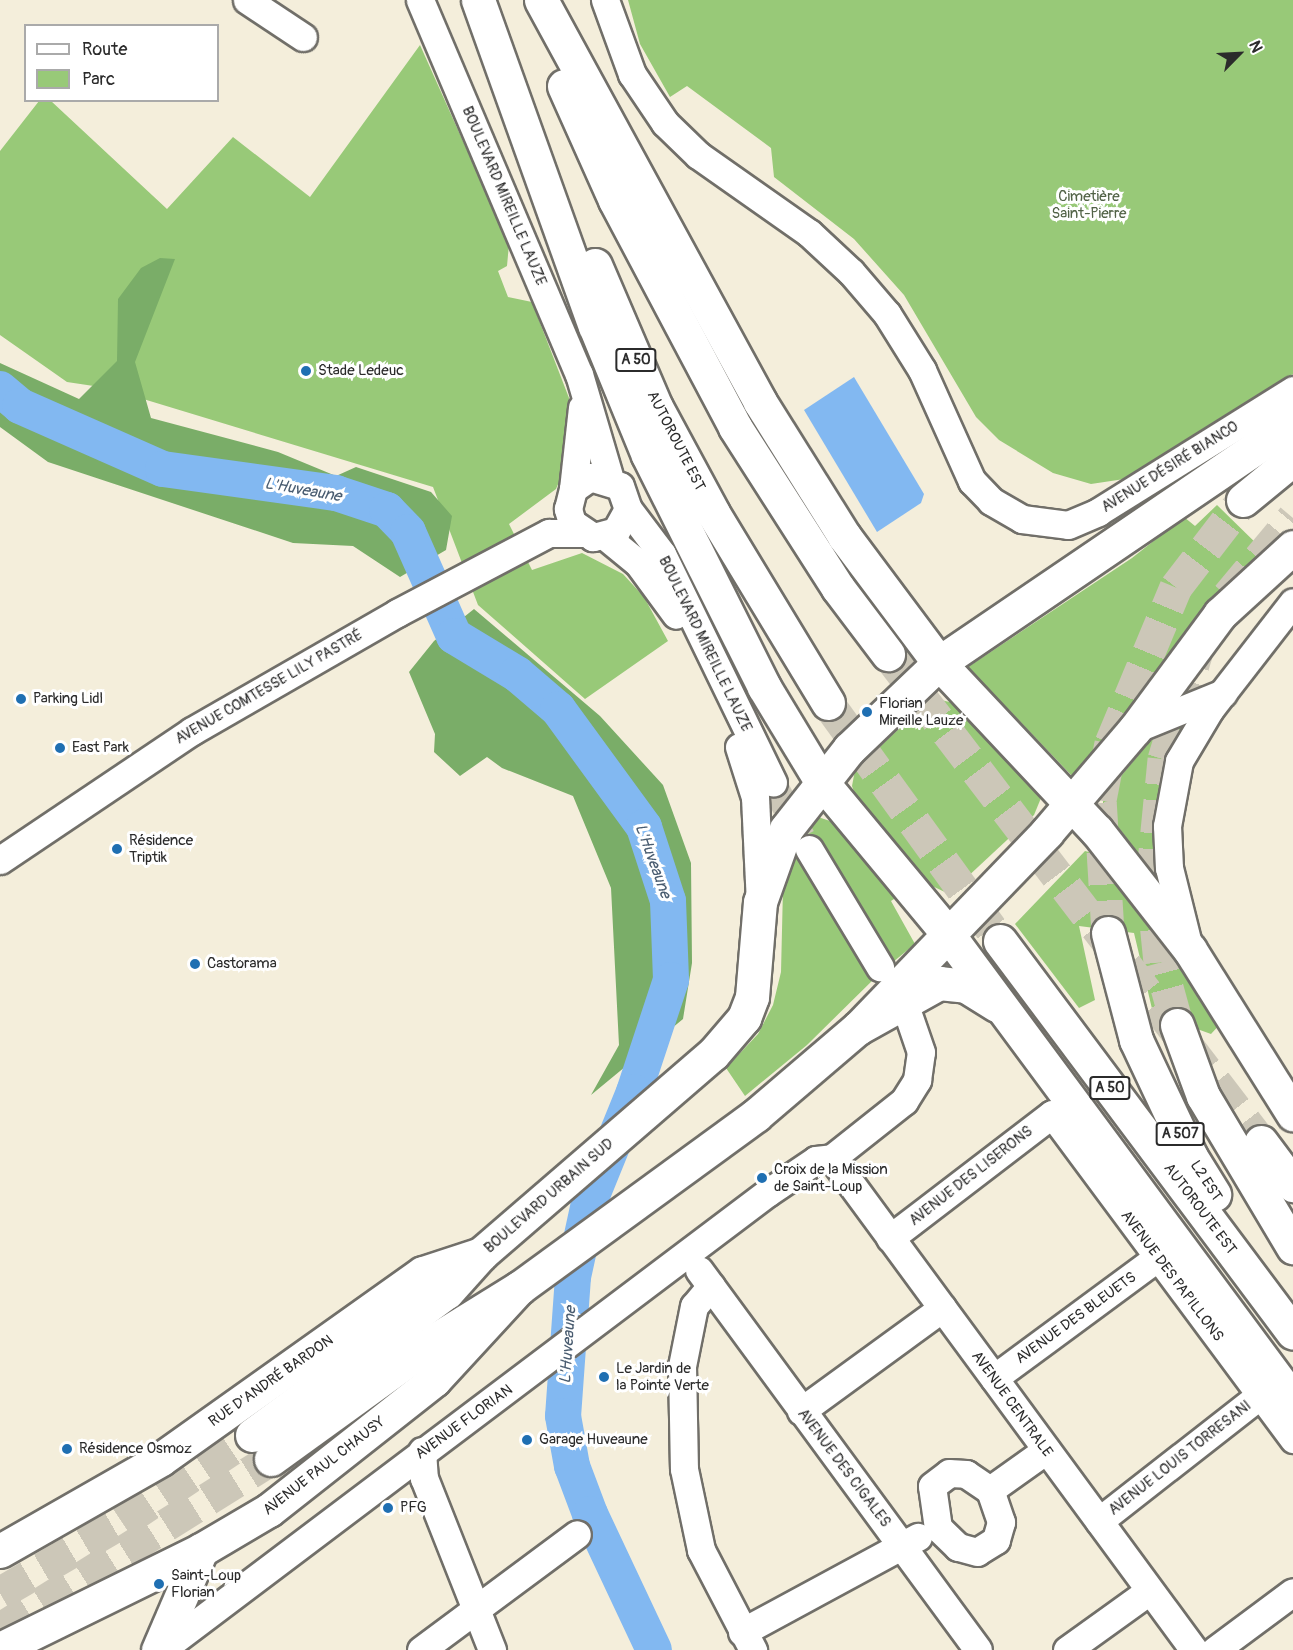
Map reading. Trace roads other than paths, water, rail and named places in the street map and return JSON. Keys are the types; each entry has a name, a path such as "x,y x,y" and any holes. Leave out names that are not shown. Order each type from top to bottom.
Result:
{"main road":[{"name":"AUTOROUTE EST","path":"478,0 657,407 713,513 828,703"},
{"path":"478,0 595,326 648,455 764,687 821,781 947,933 1293,1400"},
{"path":"526,0 615,200 735,427 838,588 888,654"},
{"path":"541,0 760,402 844,536 939,663 1072,805 1190,950 1293,1114"},
{"path":"760,902 786,829 821,781 939,663 1293,422"},
{"path":"1243,500 1293,459"},
{"path":"858,1028 1072,805 1135,729 1220,615 1293,547"},
{"name":"BOULEVARD URBAIN SUD","path":"760,902 752,997 744,1018 713,1054 512,1230 481,1254 447,1292 262,1447 519,1288 756,1115 858,1028"},
{"name":"L2 EST","path":"1108,933 1136,1040 1191,1157 1293,1315"},
{"name":"AUTOROUTE EST","path":"1000,941 1293,1332"},
{"path":"858,1028 939,983 966,986 1008,1014"},
{"name":"A 507","path":"1177,1024 1203,1096 1293,1247"},
{"path":"1261,1142 1293,1185"},
{"name":"RUE D'ANDRÉ BARDON","path":"0,1551 161,1459 423,1273 481,1254"},
{"name":"AVENUE PAUL CHAUSY","path":"0,1649 201,1550 269,1510 434,1380 519,1288"},
{"path":"160,1650 201,1550"}],"street":[{"path":"247,0 303,38"},
{"name":"BOULEVARD MIREILLE LAUZE","path":"420,0 583,394 610,479"},
{"name":"AVENUE DÉSIRÉ BIANCO","path":"605,0 632,74 665,123 698,155 809,233 851,272 887,314 922,370 972,481 991,501 1041,524 1068,525 1098,512 1293,390"},
{"name":"BOULEVARD MIREILLE LAUZE","path":"571,499 583,394"},
{"path":"590,477 610,479 620,486 628,509 625,521 594,535 571,499 590,477"},
{"name":"AVENUE COMTESSE LILY PASTRÉ","path":"549,533 571,499"},
{"name":"BOULEVARD MIREILLE LAUZE","path":"628,509 662,554 773,783"},
{"name":"AVENUE COMTESSE LILY PASTRÉ","path":"0,860 192,731 397,613 549,533 594,535"},
{"name":"BOULEVARD MIREILLE LAUZE","path":"594,535 638,563 674,610 745,759 755,797 760,902"},
{"path":"1190,950 1169,868 1172,785 1179,761 1224,693 1293,602"},
{"path":"1135,729 1224,693"},
{"path":"809,849 880,967"},
{"path":"832,1158 912,1092 921,1052 909,1018"},
{"name":"AVENUE DES LISERONS","path":"890,1238 1052,1114"},
{"name":"AVENUE DES PAPILLONS","path":"1052,1114 1293,1439"},
{"name":"AVENUE FLORIAN","path":"160,1650 423,1451 542,1365 767,1193 816,1160 832,1158"},
{"name":"AVENUE CENTRALE","path":"832,1158 1194,1650"},
{"name":"AVENUE DES BLEUETS","path":"993,1378 1158,1257"},
{"name":"AVENUE DES CIGALES","path":"748,1641 701,1550 684,1469 682,1366 694,1306 705,1278 978,1650"},
{"path":"801,1411 942,1308"},
{"name":"AVENUE LOUIS TORRESANI","path":"1099,1521 1260,1395"},
{"path":"990,1490 1046,1450"},
{"path":"423,1451 424,1478 492,1650"},
{"path":"949,1473 966,1474 990,1490 1001,1522 996,1540 977,1552 958,1547 938,1528 932,1486 949,1473"},
{"path":"748,1641 902,1545 938,1528"},
{"path":"421,1650 578,1534"},
{"path":"1067,1650 1149,1591"},
{"path":"1215,1650 1293,1592"}],"water":[{"path":"854,377 924,494 921,503 877,532 804,410"}],"waterway":[{"name":"L'Huveaune","path":"0,389 20,406 163,469 336,493 387,510 408,532 454,636 517,674 558,709 644,827 668,901 671,980 634,1092 589,1203 573,1277 563,1416 572,1466 590,1514 654,1650"}],"tunnel":[{"path":"1108,933 1100,800 1111,743 1176,587 1243,500"},
{"path":"1228,596 1293,518"},
{"path":"1176,1020 1160,962 1152,882 1164,759 1197,651"},
{"path":"888,654 1261,1142"},
{"path":"828,703 1000,941"},
{"path":"773,783 802,837"},
{"path":"0,1593 122,1522 252,1435"},
{"path":"0,1629 271,1459"}],"place":[{"name":"Stade Ledeuc","path":"306,371"},
{"name":"Parking Lidl","path":"21,699"},
{"name":"Florian Mireille Lauze","path":"867,712"},
{"name":"East Park","path":"60,748"},
{"name":"Résidence Triptik","path":"117,849"},
{"name":"Castorama","path":"195,964"},
{"name":"Croix de la Mission de Saint-Loup","path":"762,1178"},
{"name":"Le Jardin de la Pointe Verte","path":"604,1377"},
{"name":"Garage Huveaune","path":"527,1440"},
{"name":"Résidence Osmoz","path":"67,1449"},
{"name":"PFG","path":"388,1508"},
{"name":"Saint-Loup Florian","path":"159,1584"}],"park label":[{"name":"Cimetière Saint-Pierre","path":"1089,204"}]}
